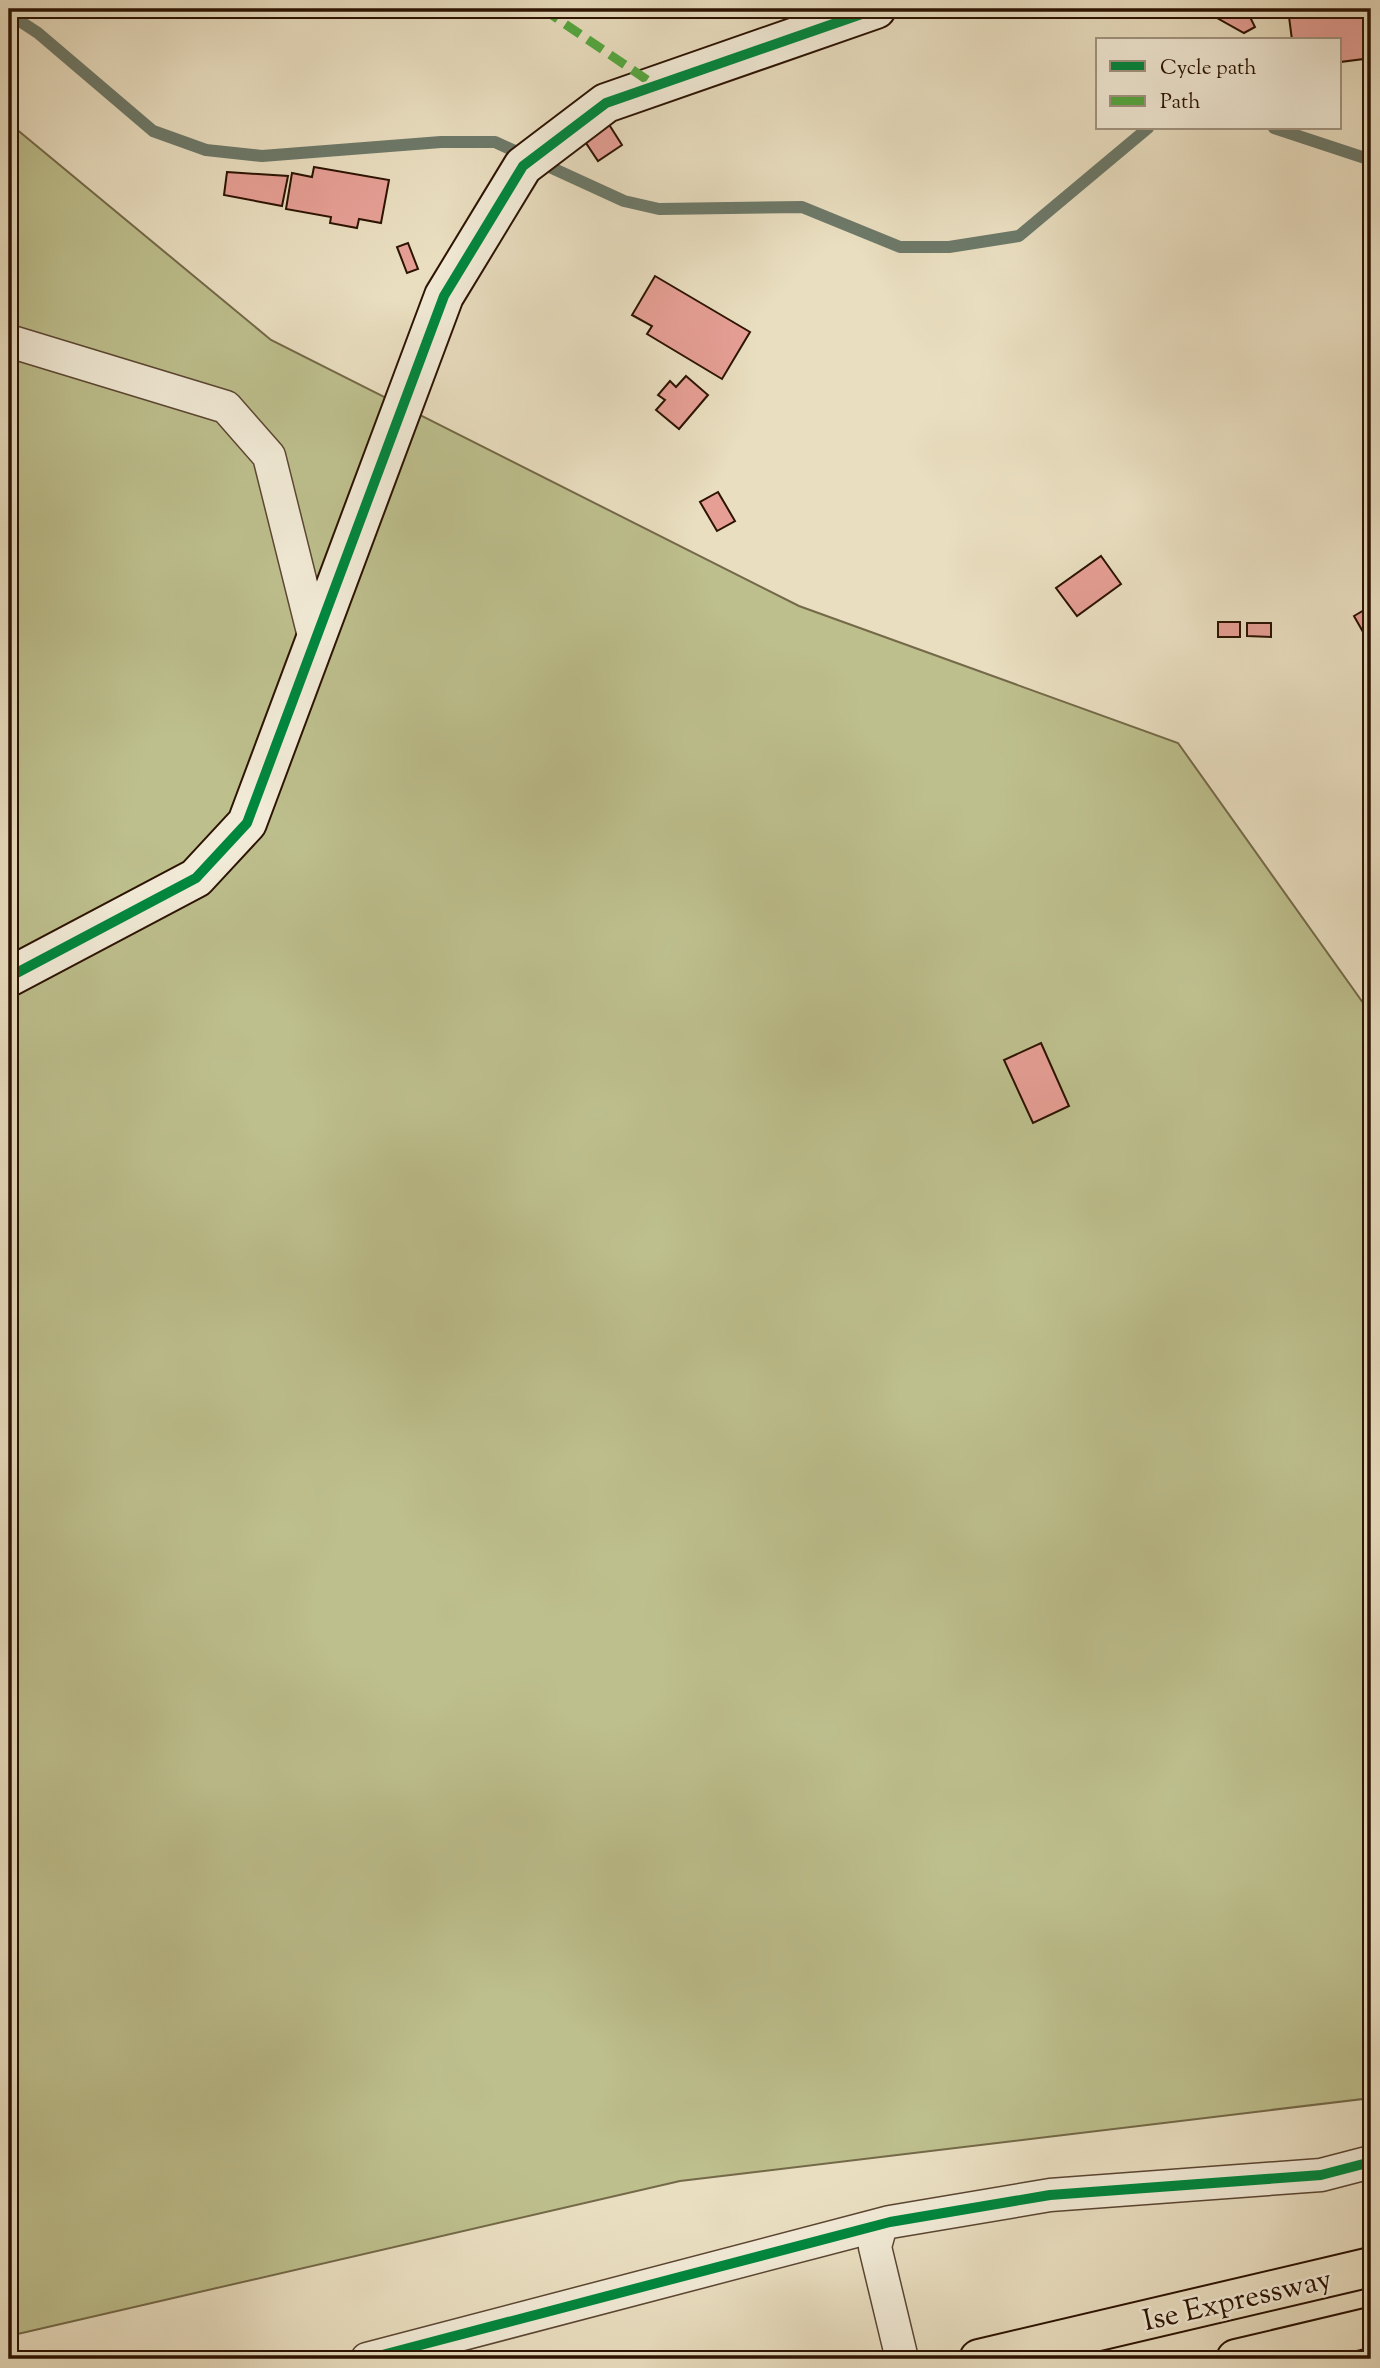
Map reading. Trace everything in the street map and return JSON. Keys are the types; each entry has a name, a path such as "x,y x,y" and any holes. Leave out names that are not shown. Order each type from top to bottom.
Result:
{"highway":[{"name":"Ise Expressway","path":"979,2359 1371,2267"},
{"name":"Ise Expressway","path":"1236,2359 1371,2327"}],"street":[{"path":"9,977 196,878 247,823 444,296 523,166 606,103 876,9"},
{"path":"9,341 226,407 269,456 315,640"},
{"path":"367,2359 1051,2195 1321,2175 1371,2162"},
{"path":"878,2236 902,2359"}],"green space":[{"path":"9,123 271,340 799,606 1178,743 1371,1014 1371,2098 680,2181 9,2336"}],"building":[{"path":"1201,9 1246,9 1255,27 1244,33"},
{"path":"1288,9 1371,9 1371,58 1342,62 1342,38 1292,38"},
{"path":"603,115 622,145 598,161 578,131"},
{"path":"314,167 389,180 381,223 359,219 357,228 330,223 331,217 286,209 292,173 312,177"},
{"path":"227,172 288,176 282,206 224,195"},
{"path":"408,243 418,269 407,273 397,247"},
{"path":"655,276 750,332 722,379 647,334 652,326 632,315"},
{"path":"686,376 708,395 679,429 656,410 665,400 658,395 670,381 676,387"},
{"path":"718,492 735,521 717,531 700,502"},
{"path":"1101,556 1121,584 1077,616 1056,588"},
{"path":"1371,606 1371,637 1367,639 1354,616"},
{"path":"1218,622 1240,622 1240,637 1218,637"},
{"path":"1247,623 1271,623 1271,637 1247,636"},
{"path":"1041,1043 1069,1106 1033,1123 1004,1060"}],"waterway":[{"path":"9,14 38,33 153,131 206,150 262,156 441,142 495,142 624,201 659,209 802,207 900,247 949,247 1019,236 1146,130"},
{"path":"1280,130 1371,160"}],"marked path":[{"path":"543,9 656,86"}],"cycle path":[{"path":"9,977 196,878 247,823 444,296 523,166 606,103 876,9"},
{"path":"367,2359 890,2222 1050,2195 1321,2175 1371,2162"}]}
